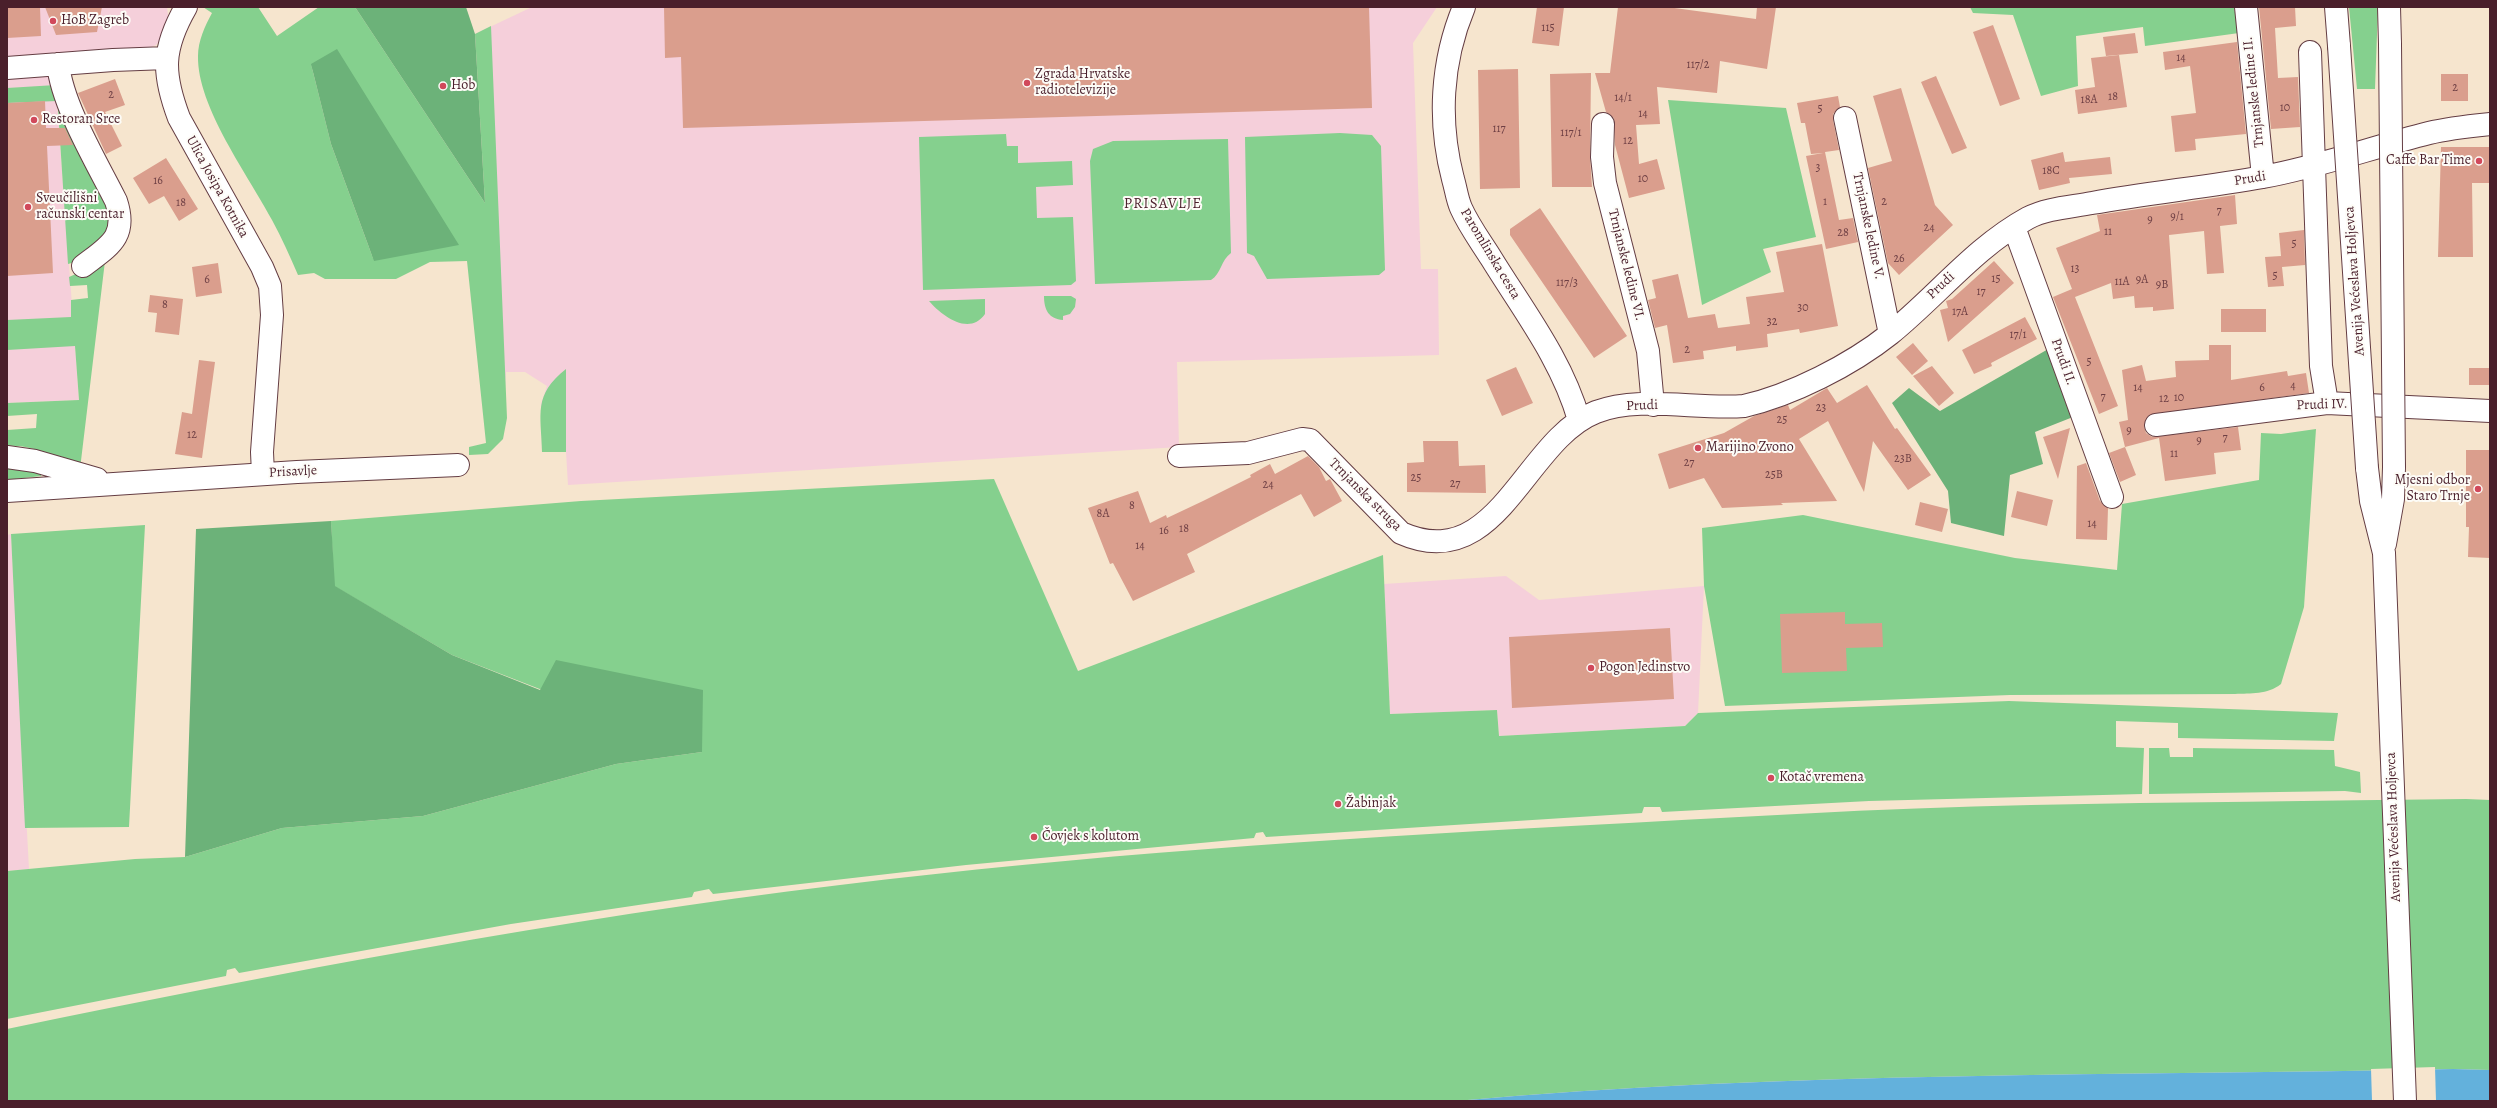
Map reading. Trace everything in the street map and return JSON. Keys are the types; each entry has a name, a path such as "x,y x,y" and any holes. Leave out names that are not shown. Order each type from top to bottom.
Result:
{"street":[{"name":"Ulica Josipa Kotnika","path":"186,7 168,44 167,58 170,92 179,118 259,260 270,286 272,315 262,452 263,474"},
{"name":"Paromlinska cesta","path":"1464,7 1448,57 1443,98 1443,124 1447,155 1461,208 1553,358 1567,384 1579,420"},
{"name":"Trnjanske ledine II.","path":"2246,7 2263,177"},
{"name":"Avenija Većeslava Holjevca","path":"2336,7 2367,468 2371,502 2384,553"},
{"name":"Avenija Većeslava Holjevca","path":"2389,7 2394,468 2393,499 2384,553 2405,1101"},
{"path":"2310,52 2321,366 2327,403"},
{"path":"7,68 167,58"},
{"path":"58,64 59,81 121,216 119,231 114,242 84,266"},
{"name":"Trnjanske ledine V.","path":"1845,118 1890,334"},
{"name":"Trnjanske ledine VI.","path":"1603,124 1602,157 1605,183 1648,351 1653,405"},
{"name":"Prudi","path":"1579,420 1615,407 1653,405 1732,407 1757,403 1814,380 1859,356 1890,334 1975,255 2030,217 2051,211 2263,177 2313,166 2429,133 2490,124"},
{"name":"Prudi II.","path":"2014,227 2112,497"},
{"name":"Prudi IV.","path":"2156,425 2327,403 2490,411"},
{"name":"Trnjanska struga","path":"1179,456 1248,453 1294,441 1310,440 1401,533 1418,540 1433,543 1467,533 1486,522 1504,506 1550,445 1579,420"},
{"name":"Prisavlje","path":"7,457 35,461 93,479 128,483"},
{"name":"Prisavlje","path":"7,491 263,474 458,465"}],"shaded area":[{"name":"HoB Zagreb","path":"7,7 167,7 169,23 162,38 156,45 149,48 7,59"},
{"path":"532,7 1437,7 1413,43 1421,269 1438,269 1439,355 1177,362 1179,447 568,485 566,452 542,452 541,404 547,386 525,372 506,372 506,386 475,34"},
{"path":"55,75 79,400 7,403 7,79"},
{"path":"11,534 29,869 7,871 7,535"},
{"path":"1506,576 1539,600 1704,586 1698,713 1685,726 1499,736 1497,710 1390,714 1384,584"}],"green space":[{"path":"203,7 258,7 277,36 319,7 355,7 485,203 475,34 491,26 507,418 503,439 488,454 469,455 469,447 486,443 467,261 430,262 396,279 325,279 314,273 298,275 276,227 226,141 206,97 200,76 198,50 202,34 212,13","holes":["311,64 374,261 331,144"]},
{"path":"355,7 466,7 475,34 485,203"},
{"path":"1970,7 2234,7 2239,33 2145,46 2143,27 2076,36 2078,86 2041,96 2013,15 1973,13"},
{"path":"2349,7 2378,7 2375,89 2357,89"},
{"path":"337,49 459,245 374,261 331,144 311,64"},
{"path":"56,85 57,101 7,103 7,88"},
{"path":"1668,100 1786,108 1816,237 1763,249 1771,272 1702,305"},
{"path":"58,109 67,109 115,223 83,260 68,264"},
{"path":"1340,133 1372,135 1381,146 1385,270 1379,275 1267,279 1254,256 1247,253 1245,137"},
{"path":"1006,134 1007,146 1018,146 1018,163 1072,161 1073,185 1036,187 1037,218 1073,217 1076,281 1071,285 923,290 919,137"},
{"path":"1228,139 1231,253 1225,259 1217,274 1211,280 1095,284 1090,161 1093,149 1113,141"},
{"path":"105,261 80,469 54,456 35,449 7,446 7,430 36,428 37,414 7,416 7,403 79,400 75,346 7,350 7,320 71,317 71,300 88,298 87,285 70,286 69,277"},
{"path":"1044,296 1071,296 1076,299 1075,307 1070,314 1063,316 1063,320 1054,318 1046,309"},
{"path":"985,299 985,314 978,321 971,324 963,324 948,317 934,307 929,301"},
{"path":"2050,348 2073,417 2035,432 2043,464 2010,475 2004,536 1951,523 1948,491 1892,403 1909,388 1940,411"},
{"path":"566,369 566,452 542,452 541,406 548,387 555,378"},
{"path":"2316,429 2304,607 2281,684 2276,688 2259,693 2235,694 2010,695 1725,706 1704,586 1702,528 1803,515 2015,558 2117,570 2122,504 2259,480 2261,433 2281,434"},
{"path":"7,467 41,473 41,476 7,480"},
{"path":"994,479 1078,671 1383,555 1390,714 1497,710 1499,736 1685,726 1698,713 2009,701 2338,713 2334,741 2178,738 2178,723 2116,721 2116,747 2144,748 2142,794 1869,801 1662,812 1660,807 1644,807 1642,813 1266,837 1263,832 1256,833 1254,838 966,865 713,894 709,889 694,892 692,897 511,924 239,973 235,968 227,970 226,976 7,1019 7,871 135,859 185,857 282,828 423,816 616,764 702,752 452,655 334,586 331,521 581,501"},
{"path":"331,521 335,586 452,655 540,690 556,660 703,690 702,752 616,764 423,816 282,828 185,857 196,529"},
{"path":"145,525 129,827 25,828 11,534"},
{"path":"2149,748 2169,748 2170,757 2193,757 2193,748 2334,750 2335,766 2360,772 2361,793 2345,791 2149,794"},
{"path":"2466,799 2490,800 2490,1070 2453,1069 1954,1076 1705,1084 1580,1091 1456,1101 7,1101 7,1029 318,967 526,930 840,885 1022,865 1297,842 1744,817 1916,808 2031,805"}],"water":[{"path":"2453,1069 2490,1070 2490,1101 1456,1101 1580,1091 1705,1084 1829,1080 1954,1076"}],"pier":[{"path":"2435,1067 2436,1101 2372,1101 2371,1069"}],"building":[{"path":"7,7 40,7 41,36 7,38"},
{"path":"45,7 102,7 97,32 56,35"},
{"name":"Zgrada Hrvatske radiotelevizije","path":"664,7 1369,7 1372,108 683,128 681,57 665,58"},
{"path":"1537,7 1564,7 1559,46 1532,43"},
{"path":"1618,7 1667,7 1756,19 1757,7 1776,7 1767,69 1720,61 1717,93 1657,87 1660,124 1636,125 1639,164 1657,159 1665,189 1629,198 1615,145 1614,118 1606,112 1595,73 1610,73"},
{"path":"2259,7 2295,7 2296,26 2275,28 2278,78 2298,77 2300,127 2271,129"},
{"path":"1993,25 2020,99 2000,106 1973,32"},
{"path":"2135,33 2138,53 2106,56 2103,37"},
{"path":"2237,42 2246,134 2195,139 2196,150 2175,152 2171,116 2196,113 2190,66 2165,70 2163,52"},
{"path":"2119,55 2127,107 2078,114 2075,90 2095,87 2091,58"},
{"path":"1518,69 1520,188 1480,189 1478,70"},
{"path":"1591,73 1590,157 1592,187 1552,187 1550,74"},
{"path":"2441,74 2468,74 2468,101 2441,101"},
{"path":"1936,76 1967,148 1952,154 1921,82"},
{"path":"115,79 125,105 105,112 122,146 106,154 78,93"},
{"path":"1901,88 1935,205 1953,225 1899,275 1888,263 1868,168 1892,161 1873,96"},
{"path":"1838,96 1840,107 1833,114 1833,120 1839,150 1825,152 1839,220 1853,218 1858,242 1826,249 1806,156 1823,153 1811,154 1805,123 1801,123 1797,103"},
{"name":"Sveučilišni računski centar","path":"45,101 46,128 65,128 73,145 47,146 53,273 7,276 7,103"},
{"path":"2441,147 2490,147 2490,183 2472,183 2473,257 2438,257"},
{"path":"2063,152 2065,162 2110,157 2112,174 2069,178 2070,183 2039,190 2031,160"},
{"path":"166,158 198,209 179,221 164,196 149,204 133,178"},
{"path":"2235,195 2237,224 2220,226 2224,273 2207,274 2204,231 2169,235 2174,309 2153,311 2153,307 2135,308 2134,296 2113,299 2111,283 2075,297 2118,406 2099,414 2053,297 2072,289 2056,248 2100,231 2097,215"},
{"path":"1540,208 1627,336 1594,358 1510,235 1510,229"},
{"path":"2304,230 2305,265 2282,267 2284,286 2268,287 2265,257 2281,256 2279,233"},
{"path":"1822,244 1838,326 1800,333 1799,329 1767,334 1768,347 1736,351 1736,346 1703,351 1704,359 1673,363 1667,325 1655,328 1648,300 1656,298 1652,280 1678,274 1688,318 1715,314 1718,328 1750,324 1746,297 1784,292 1776,252"},
{"path":"1994,261 2014,283 1948,342 1940,310 1948,308 1946,301 1952,299"},
{"path":"218,263 222,293 196,297 192,267"},
{"path":"150,295 183,299 179,335 155,332 157,313 148,312"},
{"path":"2221,309 2266,309 2266,332 2221,332"},
{"path":"2025,317 2037,339 1991,363 1992,366 1974,374 1962,350"},
{"path":"1913,343 1928,361 1912,375 1896,357"},
{"path":"2209,345 2231,345 2231,380 2287,371 2288,376 2306,373 2309,393 2149,415 2144,426 2146,433 2152,437 2238,427 2241,450 2214,453 2216,474 2165,481 2159,438 2125,447 2119,422 2128,420 2122,370 2142,365 2146,381 2176,377 2175,361 2209,360"},
{"path":"199,360 215,362 202,458 175,454 182,412 192,414"},
{"path":"1932,366 1954,393 1939,406 1913,376"},
{"path":"1516,367 1533,403 1502,416 1486,380"},
{"path":"2469,368 2490,368 2490,385 2469,385"},
{"path":"1867,385 1895,429 1897,428 1931,475 1908,490 1873,441 1864,492 1828,421 1799,439 1837,501 1781,503 1783,505 1722,508 1704,478 1669,489 1658,454 1724,433 1754,416 1788,405 1790,410 1827,388 1837,403"},
{"path":"2070,428 2058,479 2043,437"},
{"path":"1423,441 1458,441 1459,466 1485,465 1486,493 1407,492 1407,463 1424,462"},
{"path":"2125,447 2136,475 2120,482 2109,453"},
{"name":"Mjesni odbor Staro Trnje","path":"2466,450 2490,450 2490,558 2468,557 2469,527 2466,527"},
{"path":"1308,456 1319,467 1326,481 1330,479 1342,501 1314,517 1301,494 1187,554 1195,572 1133,601 1113,563 1110,564 1088,508 1138,491 1150,523 1166,515 1167,518 1203,501 1251,477 1250,475 1270,464 1275,474"},
{"path":"2086,463 2100,501 2108,508 2107,540 2076,539 2077,466"},
{"path":"2017,491 2053,500 2047,526 2011,517"},
{"path":"1920,502 1948,509 1942,532 1915,525"},
{"path":"1845,612 1845,624 1882,623 1883,647 1846,648 1847,671 1782,673 1780,614"},
{"name":"Pogon Jedinstvo","path":"1670,628 1674,699 1512,708 1509,637"}],"place":[{"name":"HoB Zagreb","path":"53,21"},
{"name":"Zgrada Hrvatske radiotelevizije","path":"1027,83"},
{"name":"Hob","path":"443,86"},
{"name":"Restoran Srce","path":"34,120"},
{"name":"Caffe Bar Time","path":"2479,161"},
{"name":"Sveučilišni računski centar","path":"28,207"},
{"name":"Marijino Zvono","path":"1698,448"},
{"name":"Mjesni odbor Staro Trnje","path":"2478,489"},
{"name":"Pogon Jedinstvo","path":"1591,668"},
{"name":"Kotač vremena","path":"1771,778"},
{"name":"Žabinjak","path":"1338,804"},
{"name":"Čovjek s kolutom","path":"1034,837"}],"district":[{"name":"PRISAVLJE","path":"1163,204"}]}
